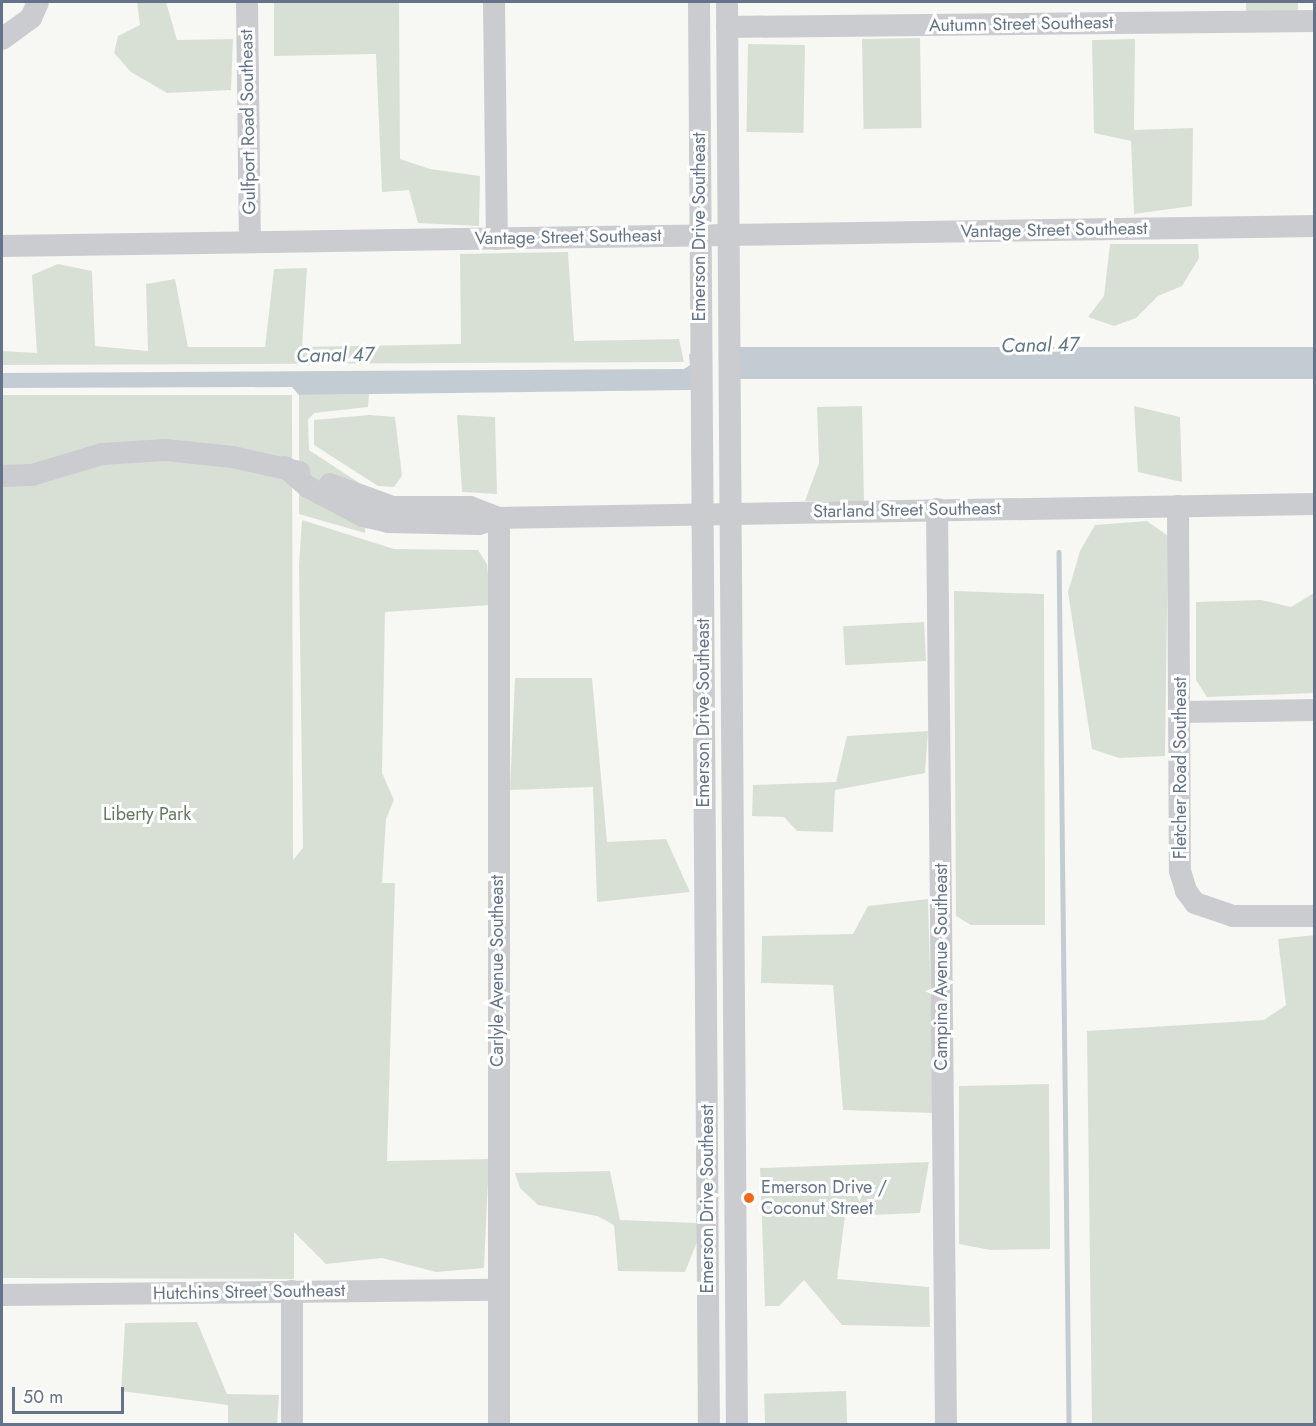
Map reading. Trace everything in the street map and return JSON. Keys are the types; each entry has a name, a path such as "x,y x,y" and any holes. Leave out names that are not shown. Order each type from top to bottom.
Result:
{"street":[{"path":"2,39 31,18 38,2"},
{"name":"Gulfport Road Southeast","path":"247,2 250,242"},
{"path":"494,2 496,239"},
{"name":"Emerson Drive Southeast","path":"699,2 709,1425"},
{"name":"Emerson Drive Southeast","path":"727,2 737,1425"},
{"name":"Autumn Street Southeast","path":"727,27 1314,21"},
{"name":"Vantage Street Southeast","path":"2,246 1314,226"},
{"name":"Starland Street Southeast","path":"2,476 32,475 102,454 166,450 285,467 393,507 470,507 499,518 1314,504"},
{"name":"Fletcher Road Southeast","path":"1178,506 1180,871 1186,891 1195,903 1233,916 1314,916"},
{"name":"Campina Avenue Southeast","path":"937,509 946,1425"},
{"name":"Carlyle Avenue Southeast","path":"499,518 496,1290 499,1425"},
{"path":"1179,712 1314,710"},
{"name":"Hutchins Street Southeast","path":"2,1295 496,1290"},
{"path":"292,1291 292,1425"}],"green space":[{"path":"137,2 166,2 177,40 233,39 231,90 167,93 131,72 114,53 118,36 140,25"},
{"path":"274,2 399,2 400,159 430,169 480,176 479,226 418,223 409,190 382,192 376,54 274,56"},
{"path":"1246,2 1298,2 1298,12 1246,12"},
{"path":"920,38 922,128 864,129 862,39"},
{"path":"1135,39 1134,130 1193,128 1192,206 1134,214 1131,141 1094,133 1092,40"},
{"path":"748,44 805,45 803,133 746,132"},
{"path":"1110,244 1198,244 1199,258 1182,286 1158,296 1136,318 1114,326 1088,317 1104,296"},
{"path":"568,252 574,341 679,339 684,362 2,365 2,351 37,353 32,275 58,264 92,271 95,346 148,351 146,284 175,279 188,347 265,347 274,269 307,268 302,347 461,344 460,254"},
{"path":"369,394 368,407 314,413 308,420 309,450 367,488 365,533 299,514 299,395"},
{"name":"Liberty Park","path":"2,395 292,395 293,860 303,848 299,565 302,520 394,549 478,550 487,564 491,605 385,612 382,773 394,800 386,819 382,883 395,883 387,1161 489,1159 484,1268 436,1272 382,1258 326,1264 294,1232 294,1279 2,1278"},
{"path":"862,406 864,501 805,501 819,463 817,407"},
{"path":"1134,406 1180,417 1182,482 1138,472"},
{"path":"369,415 395,417 402,476 394,487 378,486 314,445 314,420"},
{"path":"457,415 495,417 497,494 462,492"},
{"path":"1147,521 1168,536 1165,756 1119,758 1092,749 1068,592 1080,551 1095,525"},
{"path":"954,591 1044,594 1045,925 971,925 956,916"},
{"path":"1314,593 1314,693 1207,697 1196,680 1196,602 1261,600 1291,607"},
{"path":"924,622 926,661 845,665 843,626"},
{"path":"515,678 592,678 607,842 666,839 690,892 597,902 593,787 510,790"},
{"path":"928,731 925,773 835,790 833,832 797,831 784,817 752,816 753,785 836,782 847,736"},
{"path":"928,899 934,1113 843,1110 833,985 761,983 762,936 853,934 868,906"},
{"path":"1314,935 1314,1424 1092,1424 1087,1031 1264,1020 1286,1005 1278,939"},
{"path":"1049,1084 1050,1249 990,1250 959,1244 959,1086"},
{"path":"929,1162 920,1213 845,1216 837,1279 929,1287 930,1327 842,1325 804,1280 779,1306 765,1306 760,1168"},
{"path":"610,1171 620,1220 697,1223 697,1242 685,1272 618,1271 614,1225 597,1216 538,1205 520,1188 515,1173"},
{"path":"197,1322 227,1394 279,1395 277,1424 228,1424 228,1405 121,1391 125,1323"},
{"path":"846,1391 847,1424 765,1424 764,1394"}],"shaded area":[{"path":"736,347 1314,347 1314,379 736,379"},
{"path":"689,354 692,354 692,390 299,395 292,387 2,388 2,373 684,369 690,365"}],"waterway":[{"path":"1059,552 1069,1424"}],"place":[{"name":"Emerson Drive / Coconut Street","path":"749,1198"}],"water label":[{"name":"Canal 47","path":"1040,345"},
{"name":"Canal 47","path":"335,355"}]}
